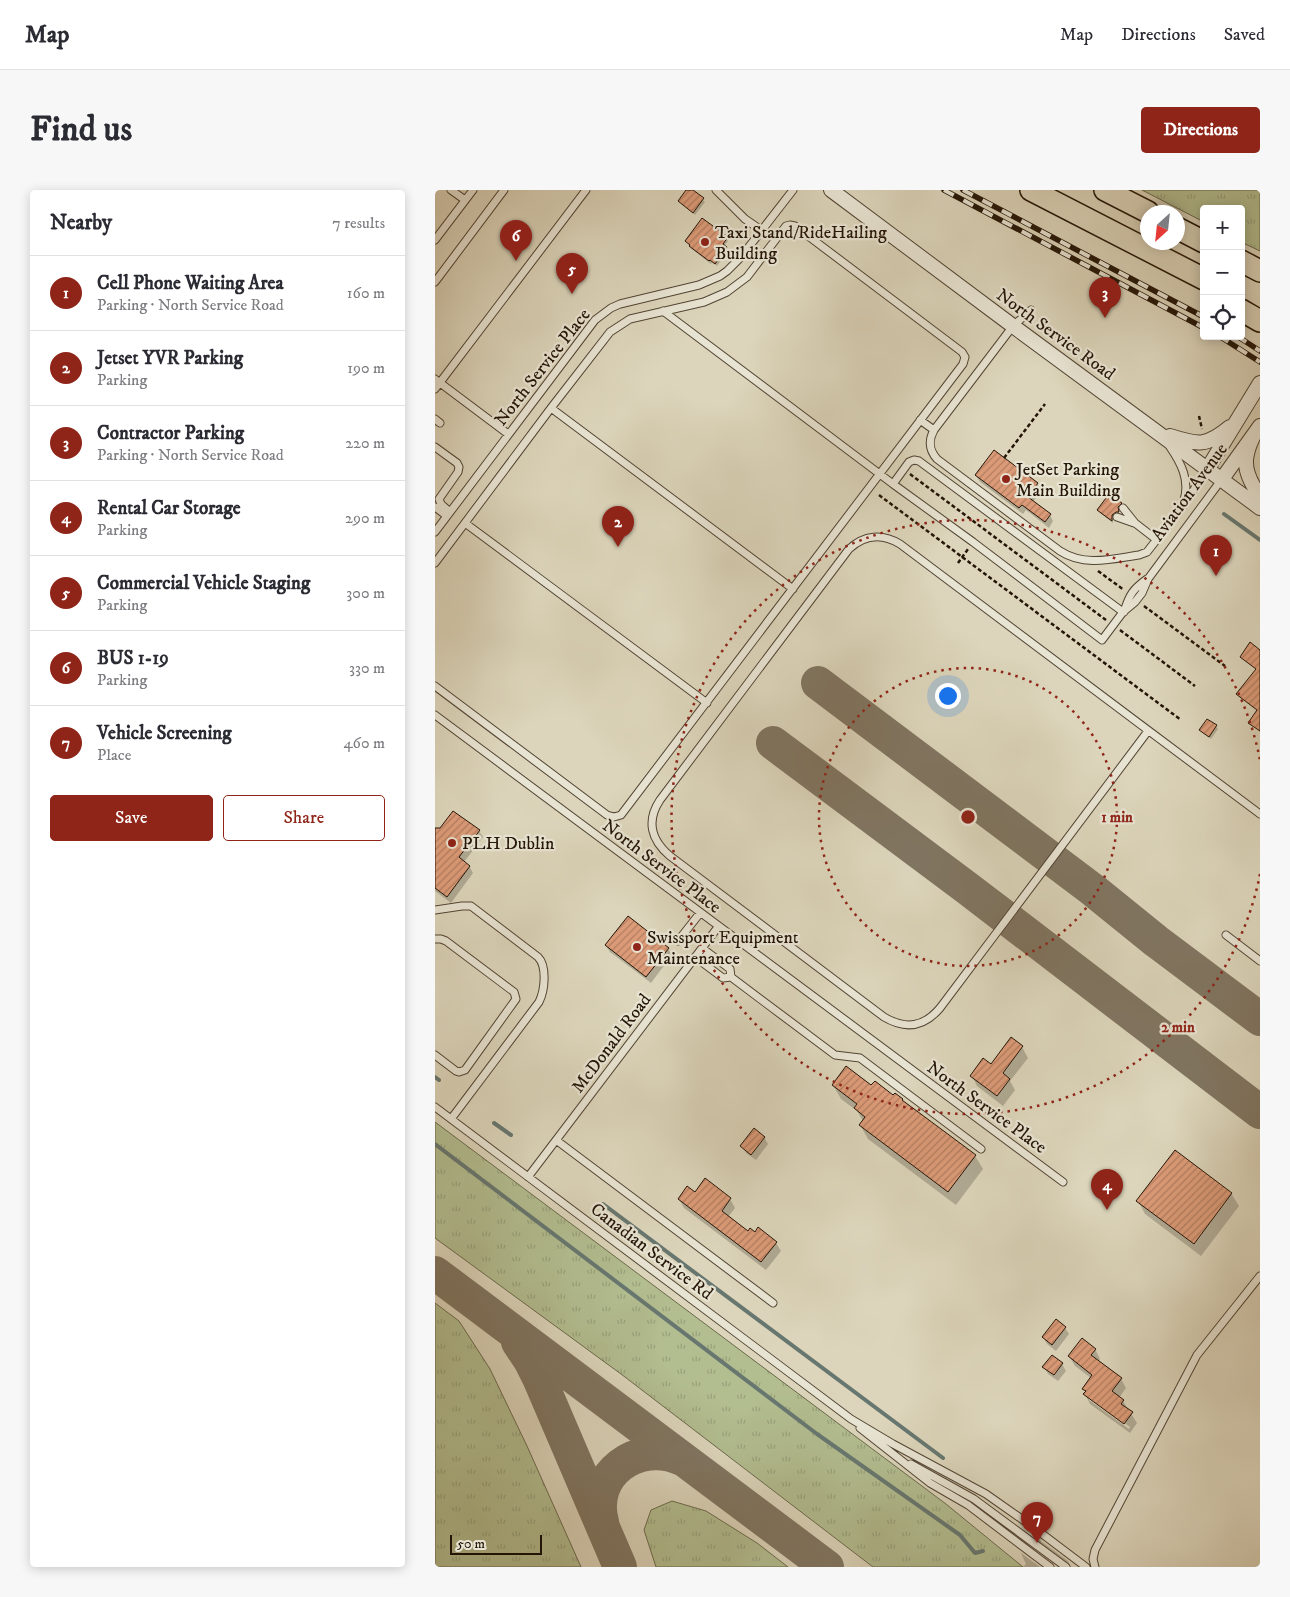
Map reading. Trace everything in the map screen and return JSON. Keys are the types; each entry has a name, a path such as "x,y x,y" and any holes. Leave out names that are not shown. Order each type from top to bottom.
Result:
{"main road":[{"path":"1031,190 1200,278"},
{"path":"1105,190 1140,208"},
{"path":"1185,232 1200,240"},
{"path":"1131,242 1178,277 1200,289"},
{"path":"1245,263 1260,271"},
{"path":"1245,301 1260,308"},
{"path":"1245,312 1260,321"}],"street":[{"name":"North Service Road","path":"831,190 1260,508"},
{"name":"Aviation Avenue","path":"1208,468 1260,384"},
{"path":"1161,434 1193,443 1200,443 1211,440 1238,420"},
{"path":"1257,431 1246,456 1248,473 1253,486 1260,496"},
{"name":"Aviation Avenue","path":"1222,479 1257,431"}],"lane":[{"path":"451,190 465,200"},
{"path":"435,240 473,190"},
{"path":"435,282 504,190"},
{"path":"435,390 437,381 586,190"},
{"path":"716,190 745,219 761,230"},
{"name":"North Service Place","path":"435,532 589,328 601,315 620,304 710,282 727,271 734,265 793,190"},
{"path":"435,563 610,332 629,319 704,302 727,292 747,277 788,225 795,226 964,354 963,364 621,815 614,817 607,815 435,686"},
{"path":"920,420 934,430 1013,326 1031,310"},
{"path":"663,311 893,484 909,462 919,461 1123,612"},
{"path":"437,381 508,434"},
{"path":"551,408 793,589"},
{"name":"Aviation Avenue","path":"934,430 930,447 937,459 1068,556 1089,561 1139,555 1147,552 1208,468"},
{"path":"1161,434 1183,469 1186,491 1181,507"},
{"path":"435,447 457,463 459,467 458,472 439,499 449,514"},
{"name":"Aviation Avenue","path":"893,484 1102,640 1123,612 1132,592 1148,579 1222,479"},
{"path":"435,507 449,514"},
{"path":"1123,508 1135,523 1157,540"},
{"path":"1117,517 1135,523"},
{"path":"465,523 707,703"},
{"path":"1148,731 940,1008 931,1017 916,1024 896,1023 884,1017 670,856 659,846 653,832 653,812 660,800 849,549 865,538 872,537 887,538 900,544 1260,814"},
{"name":"North Service Place","path":"435,715 1063,1182"},
{"path":"435,910 471,906 541,960 543,967 543,990 539,1002 451,1119"},
{"path":"678,941 700,913"},
{"name":"McDonald Road","path":"528,1177 718,927"},
{"path":"1229,937 1260,961"},
{"path":"435,939 446,941 484,969 514,992 516,999 465,1070 456,1071 435,1055"},
{"path":"702,948 730,969 731,977"},
{"path":"695,957 723,978 731,977 835,1055 860,1058 981,1148"},
{"name":"Canadian Service Rd","path":"435,1107 851,1419"},
{"path":"556,1140 773,1303"},
{"path":"1095,1567 1093,1560 1095,1550 1197,1355 1260,1276"},
{"path":"851,1419 867,1435 930,1483 968,1506 1050,1567"},
{"path":"851,1419 986,1494 1086,1567"},
{"path":"891,1453 974,1499 1066,1567"}],"path":[{"path":"1004,458 1045,404"},
{"path":"1199,416 1204,435"},
{"path":"908,473 1107,621"},
{"path":"879,495 1181,720"},
{"path":"979,534 987,524"},
{"path":"958,563 969,547"},
{"path":"1096,569 1127,592"},
{"path":"1139,602 1225,666"},
{"path":"1118,629 1195,686"}],"green space":[{"path":"1142,190 1260,190 1260,251 1245,244 1245,205 1200,205 1200,220 1185,212 1185,205 1171,205"},
{"path":"435,1122 946,1504 1023,1567 873,1567 621,1374 435,1238"},
{"path":"435,1303 459,1321 490,1369 581,1567 435,1567"},
{"path":"672,1501 706,1511 757,1543 788,1567 656,1567 644,1530 651,1510"}],"building":[{"path":"686,190 693,190 704,198 693,213 678,201"},
{"name":"Taxi Stand/RideHailing Building","path":"702,218 728,237 723,244 727,247 715,264 689,246 685,241"},
{"name":"JetSet Parking Main Building","path":"994,450 1038,483 1028,497 1051,514 1045,522 1022,505 1019,508 975,475"},
{"path":"1109,494 1122,503 1118,507 1119,512 1112,515 1112,521 1097,510"},
{"path":"1250,642 1260,650 1260,731 1248,723 1257,710 1236,694 1256,669 1240,657"},
{"path":"1207,719 1217,725 1209,737 1199,730"},
{"name":"PLH Dublin","path":"453,811 480,830 459,857 470,866 447,897 435,888 435,828 440,828"},
{"name":"Swissport Equipment Maintenance","path":"628,916 669,948 646,977 605,945"},
{"path":"1011,1037 1023,1046 1003,1073 1010,1079 997,1096 970,1076 983,1058 991,1064"},
{"path":"846,1066 871,1085 875,1081 893,1095 895,1093 976,1155 948,1192 859,1125 865,1117 854,1108 857,1104 832,1085"},
{"path":"754,1128 765,1137 751,1155 740,1146"},
{"path":"1175,1150 1232,1193 1194,1244 1136,1201"},
{"path":"705,1178 731,1198 722,1211 748,1231 750,1228 755,1232 758,1227 777,1242 761,1262 678,1199 687,1186 695,1192"},
{"path":"1056,1319 1066,1327 1052,1345 1042,1337"},
{"path":"1082,1338 1096,1349 1091,1355 1122,1378 1112,1391 1124,1400 1121,1404 1133,1412 1124,1424 1083,1394 1086,1391 1082,1389 1092,1375 1068,1356"},
{"path":"1052,1355 1063,1363 1054,1375 1042,1367"}],"waterway":[{"path":"1224,514 1260,540"},
{"path":"435,1077 439,1080"},
{"path":"494,1123 511,1135"},
{"path":"435,1144 817,1434 960,1535 975,1553 983,1551"},
{"path":"603,1204 943,1458"}],"taxiway":[{"path":"818,683 1093,890 1156,941 1260,1019"},
{"path":"773,743 967,888 1260,1112"},
{"path":"435,1273 827,1567"},
{"path":"518,1342 540,1380 620,1567"},
{"path":"602,1522 600,1505 603,1489 610,1476 621,1465 634,1457 649,1454 665,1454 682,1459"}],"railway":[{"path":"944,190 1200,326"},
{"path":"963,190 1200,315"},
{"path":"1225,340 1260,362"},
{"path":"1243,340 1260,351"}],"place":[{"name":"Taxi Stand/RideHailing Building","path":"705,242"},
{"name":"BUS 1-19","path":"516,261"},
{"name":"Commercial Vehicle Staging","path":"572,294"},
{"name":"Contractor Parking","path":"1105,318"},
{"name":"JetSet Parking Main Building","path":"1006,479"},
{"name":"Jetset YVR Parking","path":"618,547"},
{"name":"Cell Phone Waiting Area","path":"1216,576"},
{"name":"PLH Dublin","path":"452,843"},
{"name":"Swissport Equipment Maintenance","path":"637,947"},
{"name":"Rental Car Storage","path":"1107,1210"},
{"name":"Vehicle Screening","path":"1037,1543"}]}
